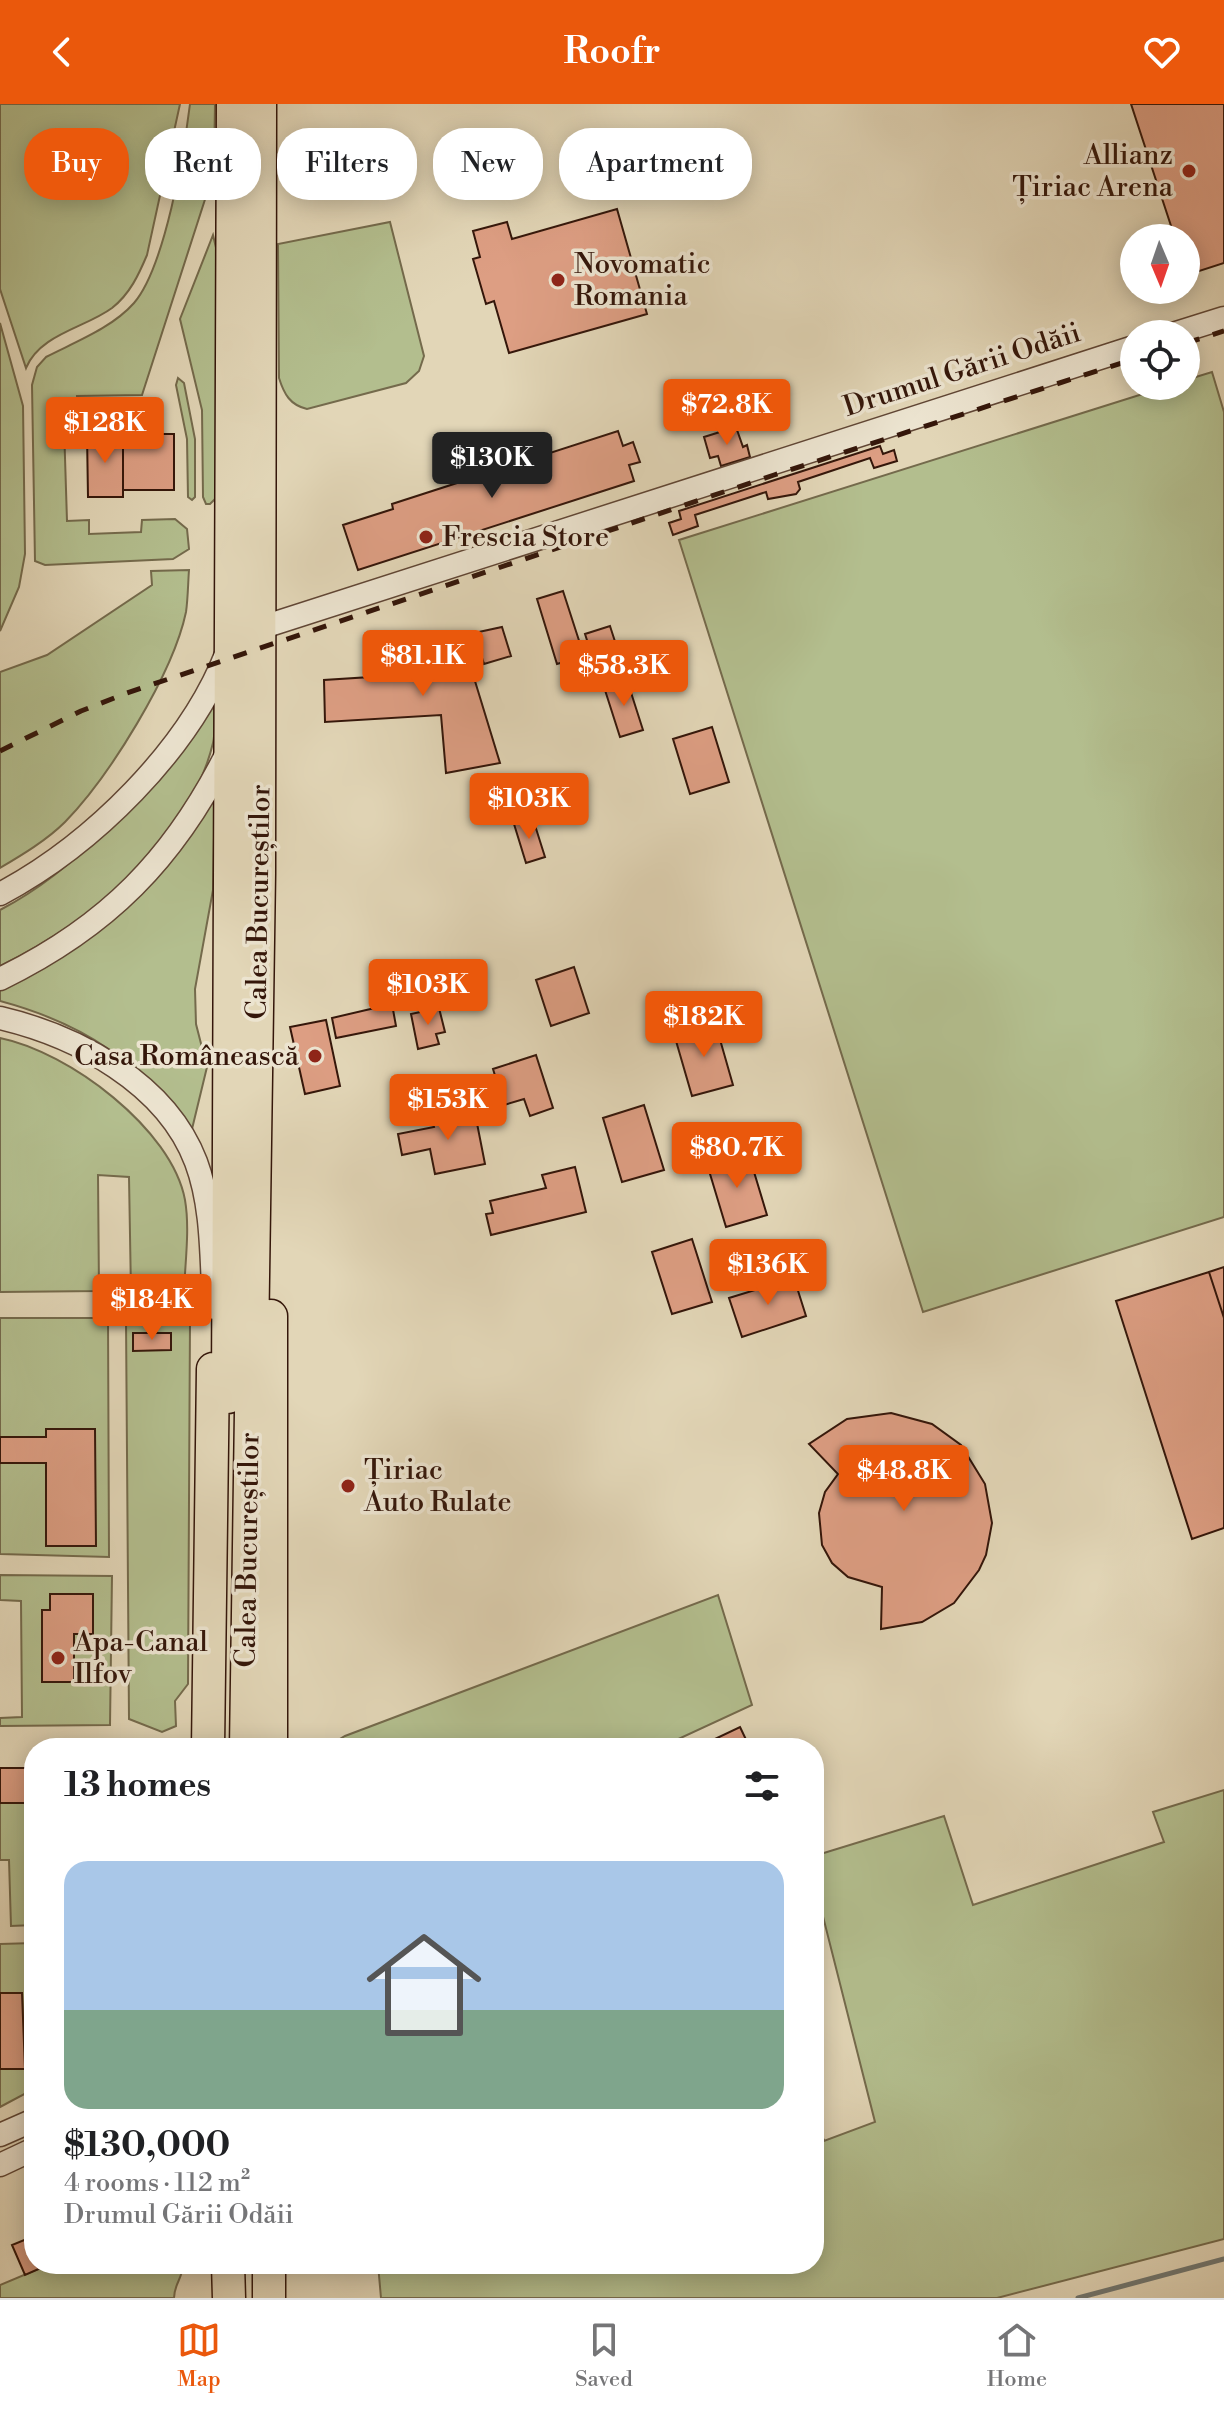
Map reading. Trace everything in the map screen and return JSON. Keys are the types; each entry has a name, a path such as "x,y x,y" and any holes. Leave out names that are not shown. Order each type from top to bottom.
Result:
{"highway":[{"name":"Calea Bucureștilor","path":"233,104 246,634 231,745 243,1103"},
{"name":"Calea Bucureștilor","path":"224,1738 238,1409 246,634 260,104"},
{"path":"208,1738 219,1143 243,1103"},
{"path":"243,1103 264,1143 273,1358 271,1738"},
{"name":"Calea Bucureștilor","path":"238,1409 246,1738"},
{"path":"207,2274 207,2298"},
{"path":"228,2274 229,2298"},
{"path":"249,2274 249,2298"},
{"path":"269,2274 269,2298"}],"street":[{"path":"1200,326 1224,318"},
{"name":"Drumul Gării Odăii","path":"246,634 1120,352"},
{"path":"0,894 34,876 77,845 120,805 157,764 246,634"},
{"path":"0,979 68,941 120,902 182,831 231,745"},
{"path":"7,1019 74,1042 118,1069 156,1102 184,1136 196,1163 208,1216 214,1308"},
{"path":"0,2135 24,2124"},
{"path":"0,2165 24,2154"}],"green space":[{"path":"0,104 180,104 175,128 145,128 145,200 159,200 147,255 124,296 101,315 52,339 33,356 26,368 0,289"},
{"path":"190,104 215,104 215,128 186,128"},
{"path":"173,200 205,200 142,395 77,396 78,413 64,426 67,521 89,520 89,534 141,532 142,520 175,519 187,529 189,549 173,559 45,565 35,561 32,385 37,367 46,357 115,320 134,303 155,263"},
{"path":"390,222 424,356 419,371 406,383 307,409 296,405 286,394 279,378 278,244"},
{"path":"213,235 217,252 216,498 206,504 203,497 202,410 180,319"},
{"path":"0,323 23,406 25,554 19,587 0,631"},
{"path":"1212,372 1224,412 1224,1217 923,1312 679,540 1124,400 1200,400 1200,376"},
{"path":"178,378 184,383 195,439 195,497 192,500 188,497 187,439 176,385"},
{"path":"189,570 186,612 179,637 154,694 119,752 65,822 0,868 0,672 47,655 152,585 151,571"},
{"path":"214,700 214,738 200,780 182,815 158,847 100,903 68,927 0,966 0,910 33,890 92,843 143,789"},
{"path":"215,785 213,890 195,989 196,1024 207,1067 192,1129 150,1084 108,1048 59,1022 0,1001 0,980 65,949"},
{"path":"0,1038 56,1059 85,1077 139,1121 160,1147 176,1173 185,1200 184,1292 131,1292 129,1177 98,1175 99,1291 0,1292"},
{"path":"0,1318 108,1318 109,1557 0,1554"},
{"path":"126,1320 190,1320 188,1684 175,1701 176,1726 162,1732 129,1719"},
{"path":"0,1575 112,1576 110,1725 0,1726 0,1718 22,1717 21,1601 0,1600"},
{"path":"718,1595 752,1705 681,1738 342,1738"},
{"path":"1224,1790 1224,2239 997,2298 381,2298 379,2274 824,2274 824,2141 875,2122 824,1921 824,1853 944,1816 973,1905 1164,1842 1153,1812"},
{"path":"0,1803 24,1803 24,1925 11,1926 9,1860 0,1860"},
{"path":"24,1943 24,2043 22,1993 0,1993 0,1944"},
{"path":"24,2068 24,2094 0,2107 0,2069"},
{"path":"26,2274 182,2274 174,2298 0,2298 0,2285"}],"building":[{"name":"Allianz Țiriac Arena","path":"1131,104 1224,104 1224,263 1200,271 1200,224 1170,224"},
{"name":"Novomatic Romania","path":"617,209 647,314 509,353 494,301 486,304 473,259 480,257 473,231 507,222 512,239"},
{"path":"736,427 750,457 721,466 718,456 710,458 704,437"},
{"path":"618,431 623,446 633,442 640,462 629,465 634,481 358,570 343,525 393,509 392,504"},
{"path":"87,434 123,434 123,497 88,497"},
{"path":"123,434 174,434 174,490 123,490"},
{"path":"880,446 883,454 894,450 897,461 874,468 870,458 798,482 800,489 796,494 768,499 766,492 695,515 698,526 673,535 669,523 681,519 679,511"},
{"path":"563,591 584,656 557,664 537,599"},
{"path":"610,626 619,654 594,662 585,634"},
{"path":"502,627 511,656 484,664 474,633"},
{"path":"460,632 500,763 446,773 441,715 325,722 324,680 386,676 385,650 390,649 390,645 428,643 427,635"},
{"path":"627,680 643,730 620,737 604,687"},
{"path":"712,727 729,782 690,794 673,739"},
{"path":"533,819 545,857 526,863 514,824"},
{"path":"574,967 589,1013 551,1026 536,980"},
{"name":"Casa Românească","path":"392,1004 396,1026 336,1038 332,1018"},
{"path":"439,1008 445,1032 436,1034 439,1044 418,1049 411,1014"},
{"name":"Casa Românească","path":"326,1020 340,1086 305,1094 290,1027"},
{"path":"715,1022 733,1085 692,1096 674,1034"},
{"path":"536,1055 553,1108 530,1116 524,1099 504,1105 493,1069"},
{"path":"644,1105 664,1170 622,1182 603,1118"},
{"path":"474,1108 485,1164 435,1174 430,1149 402,1155 398,1134 434,1127 431,1117"},
{"path":"748,1152 767,1215 726,1227 707,1164"},
{"path":"575,1167 586,1212 491,1235 486,1214 493,1213 490,1201 546,1188 542,1175"},
{"path":"692,1239 712,1302 672,1314 652,1252"},
{"path":"1224,1267 1224,1318 1209,1272"},
{"path":"1209,1272 1224,1318 1224,1528 1192,1539 1116,1301"},
{"path":"794,1278 806,1316 742,1337 729,1298"},
{"path":"133,1333 171,1333 171,1350 133,1351"},
{"path":"891,1413 932,1424 961,1445 985,1484 992,1523 986,1555 979,1570 954,1603 922,1622 881,1629 882,1587 848,1577 832,1563 822,1545 819,1513 825,1492 838,1474 809,1444 847,1419"},
{"path":"46,1429 95,1429 96,1546 46,1546 46,1463 0,1463 0,1437 46,1437"},
{"name":"Apa-Canal Ilfov","path":"50,1594 93,1594 93,1634 74,1634 74,1682 42,1682 42,1610 50,1610"},
{"path":"740,1727 745,1738 717,1738"},
{"path":"0,1768 24,1768 24,1803 0,1803"},
{"path":"0,1993 22,1993 24,2069 0,2069"},
{"path":"24,2240 24,2273 12,2245"}],"waterway":[{"path":"1078,2298 1224,2259"}],"railway":[{"path":"1200,339 1224,331"},
{"path":"0,751 81,711 127,693 774,475 1120,364"}],"place":[{"name":"Allianz Țiriac Arena","path":"1189,171"},
{"name":"Novomatic Romania","path":"558,280"},
{"name":"Frescia Store","path":"426,537"},
{"name":"Casa Românească","path":"315,1056"},
{"name":"Țiriac Auto Rulate","path":"348,1486"},
{"name":"Apa-Canal Ilfov","path":"58,1658"}]}
